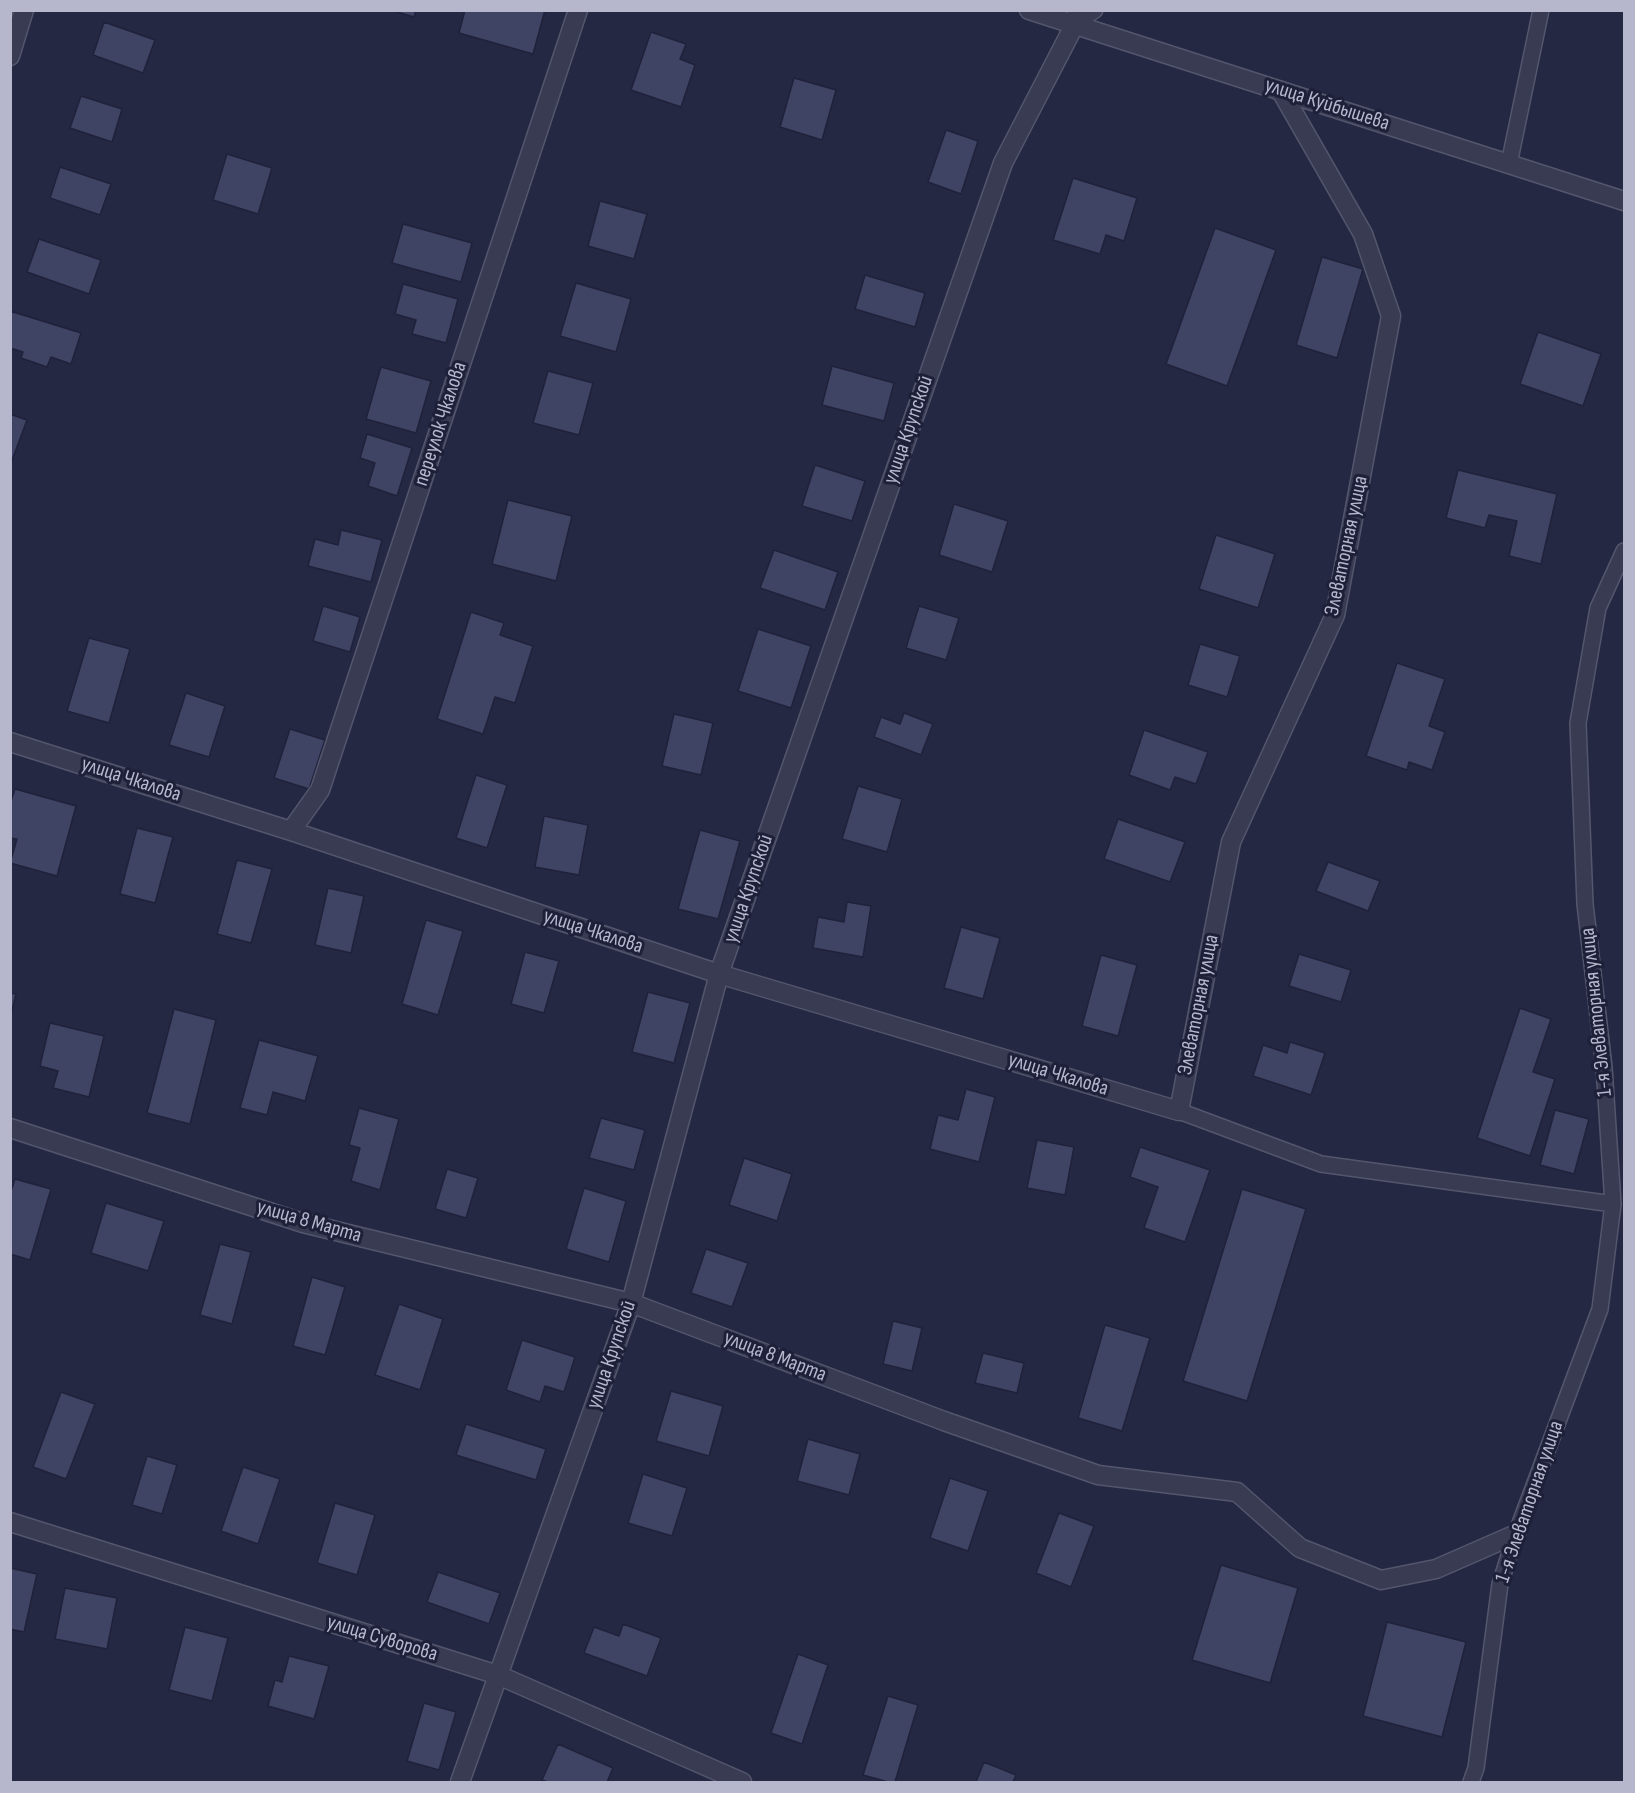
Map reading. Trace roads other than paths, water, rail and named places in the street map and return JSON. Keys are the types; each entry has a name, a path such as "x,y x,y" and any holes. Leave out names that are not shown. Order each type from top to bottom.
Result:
{"street":[{"path":"10,56 14,33 24,10"},
{"name":"переулок Чкалова","path":"291,831 320,790 578,10"},
{"name":"улица Куйбышева","path":"1029,10 1077,17 1281,91 1624,201"},
{"name":"улица Крупской","path":"460,1782 631,1303 719,974 1003,163 1077,17"},
{"name":"Элеваторная улица","path":"1179,1111 1231,842 1335,615 1391,316 1363,234 1281,91"},
{"name":"улица Чкалова","path":"10,742 291,831 719,974 1179,1111"},
{"name":"улица 8 Марта","path":"10,1128 303,1223 631,1303 944,1421 1098,1475 1237,1492 1299,1548 1381,1580 1436,1569 1516,1534"},
{"name":"улица Суворова","path":"10,1522 498,1675 742,1782"}],"lane":[{"path":"1077,17 1095,10"},
{"path":"1509,164 1541,10"},
{"name":"1-я Элеваторная улица","path":"1471,1782 1476,1768 1500,1584 1516,1534 1600,1309 1613,1204 1604,1067 1585,904 1578,723 1598,608 1624,551"},
{"path":"1179,1111 1321,1164 1613,1204"}]}
